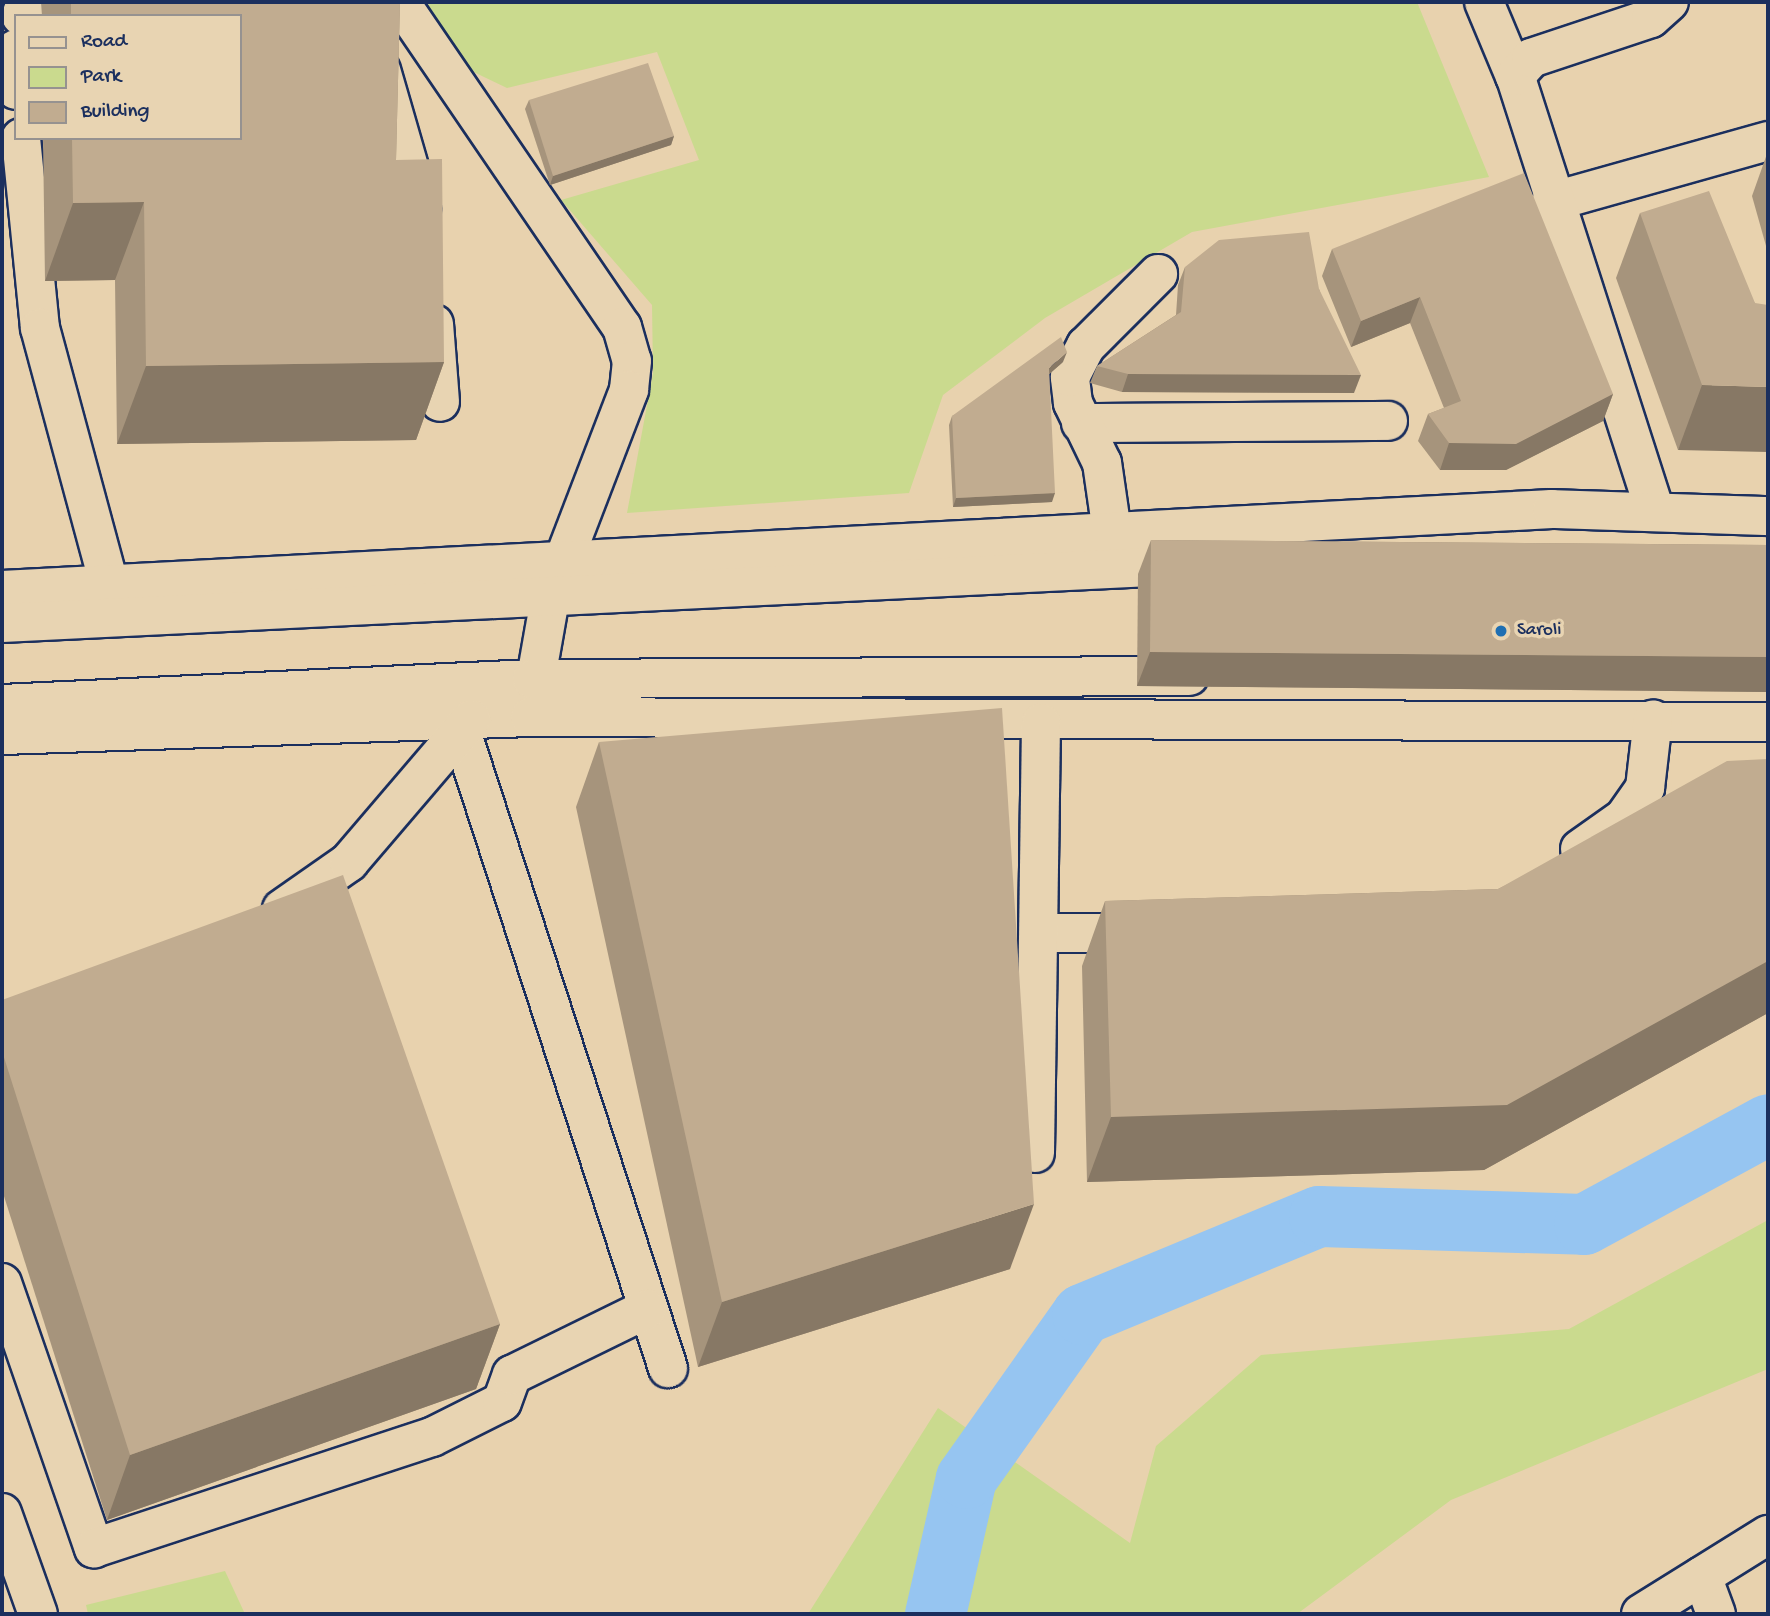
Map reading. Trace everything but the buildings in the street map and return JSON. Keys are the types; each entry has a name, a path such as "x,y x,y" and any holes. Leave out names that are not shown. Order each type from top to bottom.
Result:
{"main road":[{"path":"400,2 622,327 632,361 629,390 558,576 532,679 530,717"},
{"path":"1484,2 1516,88 1546,187 1654,508"},
{"path":"1516,88 1531,58 1651,18 1669,2"},
{"path":"352,52 385,73 426,240"},
{"path":"21,140 40,328 109,584"},
{"path":"1546,187 1687,164 1768,141"},
{"path":"1687,164 1701,200"},
{"path":"1112,532 1102,463 1081,423 1070,377 1086,346 1158,274"},
{"path":"430,281 440,402"},
{"path":"1081,423 1388,421"},
{"path":"2,623 1112,532 1654,508 1768,516"},
{"path":"2,590 109,584 1227,564"},
{"path":"2,704 532,679 1223,676"},
{"path":"2,735 466,725 530,717 1041,723 1653,719 1768,722"},
{"path":"1545,874 1624,818 1645,788 1653,719"},
{"path":"1035,1153 1041,933 1041,723"},
{"path":"246,923 331,900 466,725"},
{"path":"466,725 647,1309 668,1368"},
{"path":"1041,933 1180,933"},
{"path":"2,1283 94,1548 432,1437 502,1402 512,1375 647,1309"},
{"path":"487,1350 502,1402"},
{"path":"2,1513 24,1603"},
{"path":"1641,1614 1768,1535"},
{"path":"1702,1576 1716,1614"}],"green space":[{"path":"428,2 1417,2 1489,177 1192,232 1045,318 943,395 909,493 627,513 653,373 652,305 561,200 699,160 657,52 507,88 436,54"},
{"path":"1768,1220 1768,1369 1451,1500 1297,1614 808,1614 938,1408 1130,1543 1156,1446 1261,1355 1569,1329"},
{"path":"225,1571 245,1614 88,1614 86,1605"}],"waterway":[{"path":"935,1614 966,1478 1082,1314 1319,1216 1584,1224 1768,1124"}],"place":[{"name":"Saroli","path":"1501,631"}]}
